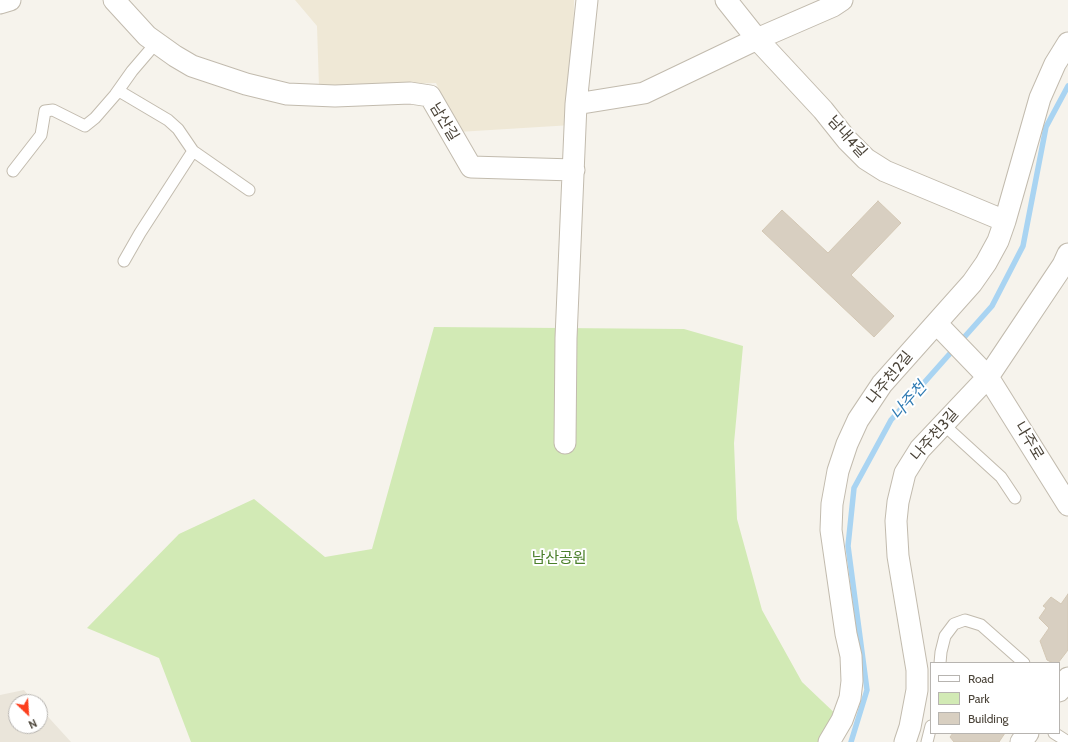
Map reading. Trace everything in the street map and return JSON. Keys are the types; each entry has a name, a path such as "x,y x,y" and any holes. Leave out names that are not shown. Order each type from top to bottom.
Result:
{"street":[{"path":"0,3 10,0"},
{"name":"남산길","path":"114,0 147,36 192,66 246,84 287,94 335,96 410,93 430,96 471,167 574,170"},
{"path":"565,443 566,338 576,104 586,0"},
{"name":"남내4길","path":"726,0 757,39 823,110 847,140 866,159 885,171 1005,220"},
{"path":"576,104 644,93 834,2"},
{"name":"나주천2길","path":"829,742 842,720 850,698 852,681 851,656 846,634 831,530 832,504 838,471 847,444 858,420 882,384 972,283 998,242 1040,98 1055,64 1068,43"},
{"name":"나주천3길","path":"905,742 916,697 917,670 898,556 896,521 898,502 905,473 920,449 988,377 1063,265 1068,254"},
{"name":"나주로","path":"937,324 988,377 1068,505"},
{"path":"1060,689 1068,678"},
{"path":"1021,742 1027,734"}],"lane":[{"path":"13,171 41,134 46,110 53,110 85,126 95,118 156,43"},
{"path":"118,91 168,120 178,129 192,151 249,190"},
{"path":"124,261 192,151"},
{"path":"944,425 1001,477 1015,498"},
{"path":"940,662 944,636 954,624 965,620 981,625 1023,662"},
{"path":"927,742 930,730"},
{"path":"1056,734 1065,740 1064,742"}],"shaded area":[{"path":"295,0 574,0 572,125 458,132 436,83 319,87 317,26"},
{"path":"24,690 27,694 8,694 8,734 48,734 48,717 71,742 0,742 0,695"}],"green space":[{"name":"남산공원","path":"434,327 684,329 743,346 734,443 737,519 762,610 802,682 842,720 822,742 191,742 159,658 87,628 179,534 254,499 325,557 372,549"}],"building":[{"path":"878,201 901,223 851,275 894,316 874,337 762,231 782,210 828,253"},
{"path":"1068,594 1068,650 1059,662 1051,662 1047,660 1040,641 1049,628 1039,618 1046,608 1043,606 1051,597 1061,604"},
{"path":"952,734 1004,734 999,742 954,742 950,737"}],"waterway":[{"name":"나주천","path":"960,342 992,306 1023,246 1046,127 1068,86"},
{"name":"나주천","path":"851,742 867,690 848,546 854,488 891,420 954,349"}]}
